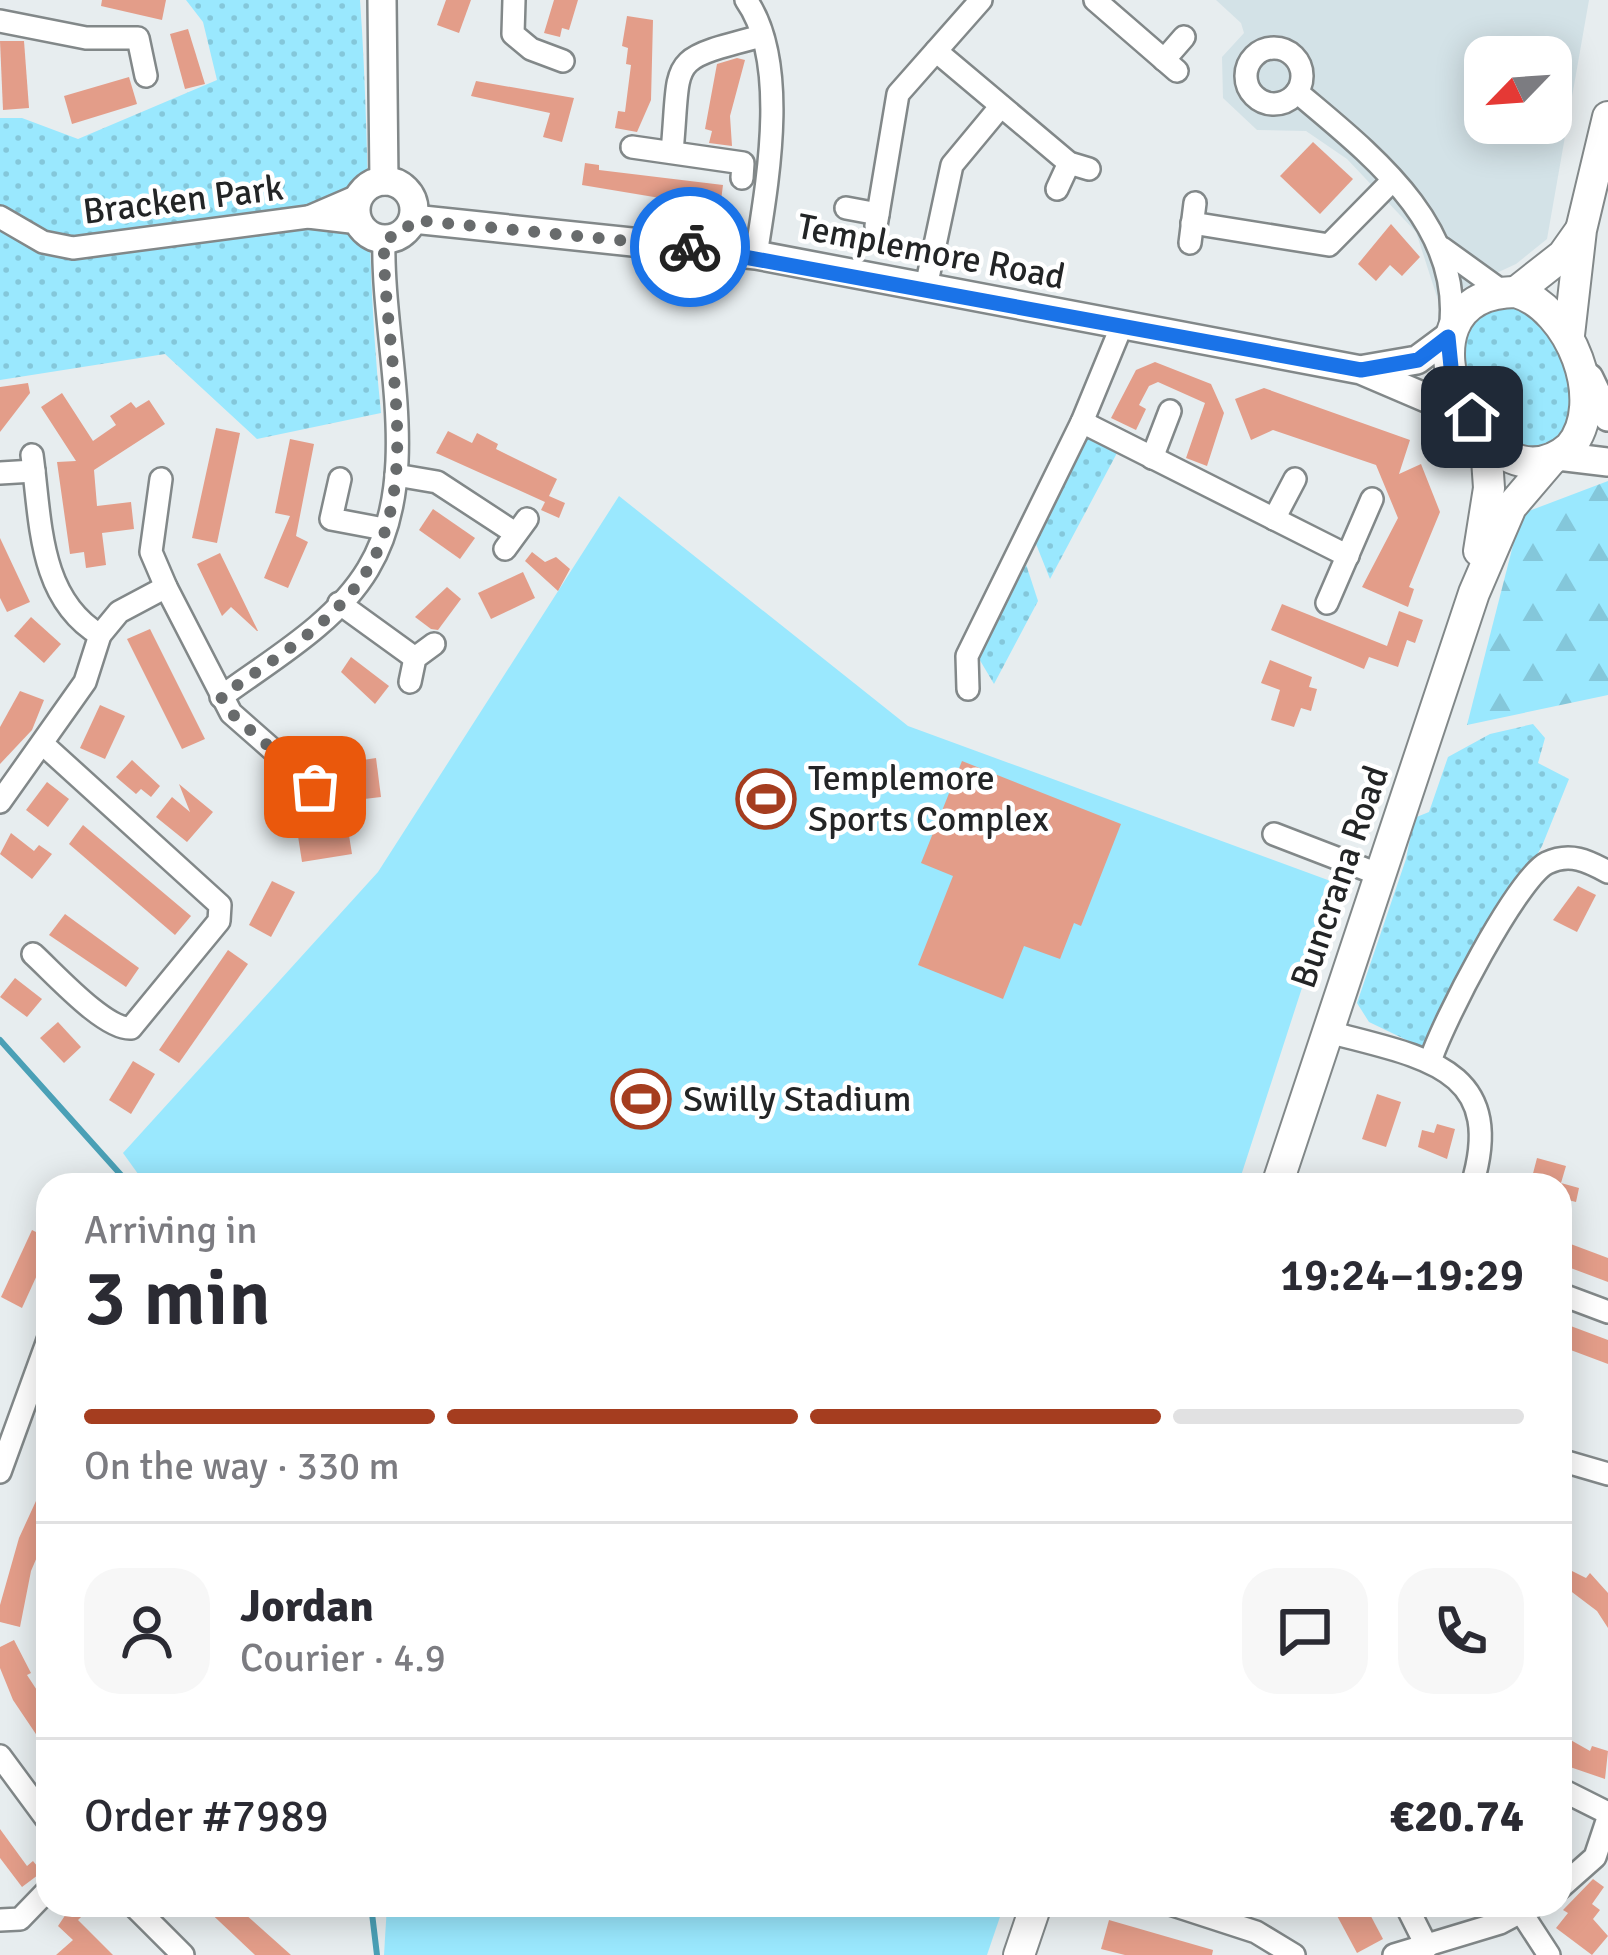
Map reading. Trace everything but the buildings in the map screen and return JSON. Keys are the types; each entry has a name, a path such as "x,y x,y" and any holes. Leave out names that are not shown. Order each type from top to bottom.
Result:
{"highway":[{"path":"1569,335 1581,230 1607,126"},
{"path":"1509,292 1550,308 1589,378 1589,418 1582,435 1555,458 1526,462 1479,431 1452,377 1449,334 1477,302 1509,292 1563,255 1581,230"},
{"name":"Buncrana Road","path":"1474,592 1489,488 1479,431"},
{"name":"Buncrana Road","path":"1281,1173 1474,592 1511,507 1555,458"},
{"path":"1018,1955 1032,1917"}],"main road":[{"path":"368,200 409,193 413,220 402,234 384,239 368,200 382,0"},
{"name":"Templemore Road","path":"413,220 756,255 1361,370 1479,431"},
{"name":"Templemore Road","path":"1361,370 1418,360 1449,334"},
{"path":"1589,378 1608,416"},
{"path":"1555,458 1608,462"}],"street":[{"path":"514,0 513,34 531,50 562,62"},
{"path":"746,0 762,36 770,166 756,255"},
{"path":"846,208 877,220 898,94 981,0"},
{"path":"1095,0 1171,65 1184,37"},
{"path":"0,21 86,38 138,38 146,76"},
{"path":"672,152 680,69 694,54 762,36"},
{"path":"937,51 1079,166 1057,189"},
{"path":"1297,92 1423,215 1441,247 1452,302 1449,334"},
{"path":"926,287 952,165 1001,106"},
{"path":"632,147 743,164 742,178"},
{"path":"1192,223 1329,245 1392,181"},
{"name":"Bracken Park","path":"0,218 44,242 73,248 308,217 368,200"},
{"path":"221,697 304,638 339,603 367,572 384,530 396,475 384,239"},
{"path":"1441,247 1509,292"},
{"path":"968,688 967,656 1082,422 1122,325"},
{"path":"1152,458 1170,411"},
{"path":"1082,422 1348,556"},
{"path":"0,473 33,463 49,572 58,596 100,635"},
{"path":"396,475 437,482 515,534"},
{"path":"161,479 151,552 166,587 231,713 315,787"},
{"path":"340,479 331,519 384,530"},
{"path":"1274,519 1294,479"},
{"path":"1327,603 1372,500"},
{"path":"0,802 45,746 85,682 100,635 119,612 166,587"},
{"path":"339,603 424,651 410,682"},
{"path":"33,954 119,1029 131,1028 219,921 220,905 45,746"},
{"path":"1274,834 1383,876"},
{"path":"1430,1062 1466,977 1531,875 1550,861 1582,857 1608,872"},
{"path":"1330,1032 1430,1062 1477,1101 1484,1138 1475,1173"},
{"path":"1572,1298 1608,1312"},
{"path":"0,1472 36,1373"},
{"path":"1572,1464 1608,1474"},
{"path":"0,1756 36,1805"},
{"path":"1572,1796 1608,1816 1595,1857 1572,1877"},
{"path":"0,1920 20,1918 36,1902"},
{"path":"145,1917 183,1955"},
{"path":"1209,1917 1256,1933 1294,1955"},
{"path":"1412,1917 1427,1947"},
{"path":"1394,1955 1504,1917"},
{"path":"1531,1917 1549,1955"}],"shaded area":[{"path":"1216,0 1589,0 1572,97 1572,36 1464,36 1464,144 1564,144 1547,239 1516,264 1438,300 1416,232 1347,159 1306,131 1257,130 1223,98 1222,57 1244,33 1241,23"}],"green space":[{"path":"186,0 360,0 381,413 257,439 165,354 0,380 0,118 22,118 78,139 217,80 203,22"},
{"path":"1500,302 1538,314 1575,380 1564,436 1529,450 1480,413 1466,383 1466,322"},
{"path":"1082,435 1117,453 1050,579 1034,539"},
{"path":"1608,481 1608,695 1467,725 1521,514"},
{"name":"Templemore Sports Complex","path":"619,496 908,726 1336,883 1242,1173 137,1173 123,1153 378,872"},
{"path":"1022,552 1038,601 994,684 978,657"},
{"path":"1533,724 1545,738 1538,763 1569,779 1542,846 1431,1042 1419,1046 1369,1022 1357,1003 1406,859 1414,818 1429,812 1448,757 1490,734"},
{"path":"386,1917 1000,1917 987,1955 384,1955"}],"waterway":[{"path":"0,1040 119,1173"},
{"path":"372,1917 377,1955"}],"way so far":[{"path":"315,787 231,713 221,697 304,638 367,572 380,544 396,475 383,294 384,239 402,234 413,220 690,247"}],"place":[{"name":"Templemore Sports Complex","path":"766,799"},
{"name":"Swilly Stadium","path":"641,1099"}],"route":[{"path":"690,247 756,255 1361,370 1418,360 1437,350 1448,337 1448,364 1472,417"}]}
